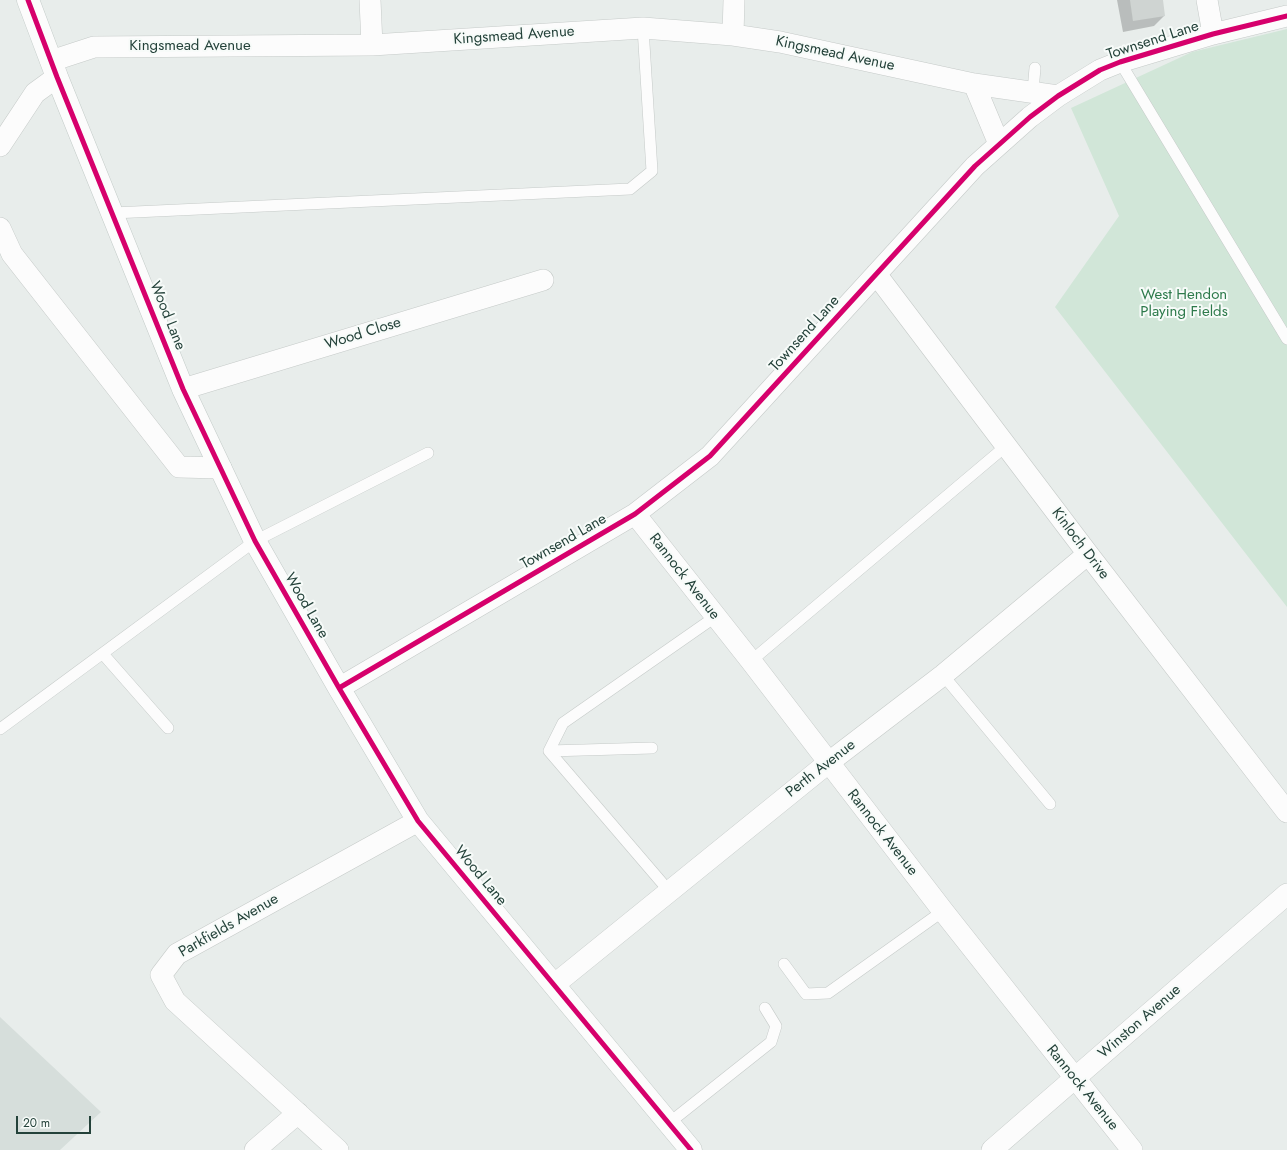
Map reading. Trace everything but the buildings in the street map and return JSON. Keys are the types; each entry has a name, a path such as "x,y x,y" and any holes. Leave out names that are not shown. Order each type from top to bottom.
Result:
{"street":[{"name":"Wood Lane","path":"28,0 54,69 183,389 255,541 339,688 418,821 555,984 691,1150"},
{"path":"370,0 372,45"},
{"path":"733,35 734,0"},
{"path":"1207,0 1213,34"},
{"name":"Townsend Lane","path":"339,688 634,514 710,456 975,166 1030,117 1058,96 1087,78 1120,62 1213,34 1287,16"},
{"name":"Kingsmead Avenue","path":"0,146 35,93 54,69 94,47 372,45 643,28 733,35 780,42 974,84 1033,91 1058,96"},
{"path":"974,84 999,144"},
{"path":"0,228 6,257 179,467 221,468"},
{"name":"Kinloch Drive","path":"876,274 1088,554 1287,812"},
{"name":"Wood Close","path":"183,389 543,280"},
{"name":"Rannock Avenue","path":"634,514 751,661 943,911 1132,1150"},
{"name":"Perth Avenue","path":"555,984 828,763 943,675 1088,554"},
{"name":"Parkfields Avenue","path":"338,1150 174,1000 161,975 177,954 418,821"},
{"name":"Winston Avenue","path":"992,1150 1287,894"},
{"path":"255,1150 298,1113"}],"lane":[{"path":"113,214 630,189 652,171 643,28"},
{"path":"1120,62 1287,339"},
{"path":"1033,91 1035,68"},
{"path":"751,661 1006,446"},
{"path":"0,729 255,541 428,453"},
{"path":"549,751 563,723 715,616"},
{"path":"103,654 168,728"},
{"path":"943,675 1050,804"},
{"path":"549,751 652,748"},
{"path":"549,751 669,891"},
{"path":"784,964 806,994 828,993 943,911"},
{"path":"669,1123 771,1042 776,1026 765,1008"}],"shaded area":[{"path":"0,1017 101,1112 60,1150 0,1150"}],"green space":[{"name":"West Hendon Playing Fields","path":"1287,29 1287,607 1055,307 1119,216 1071,108 1192,52"}],"cycle path":[{"path":"28,0 57,77 183,389 255,541 339,688 418,821 691,1150"},
{"path":"339,688 635,514 710,456 975,166 1030,117 1058,96 1100,70 1120,62 1213,34 1287,16"}]}
